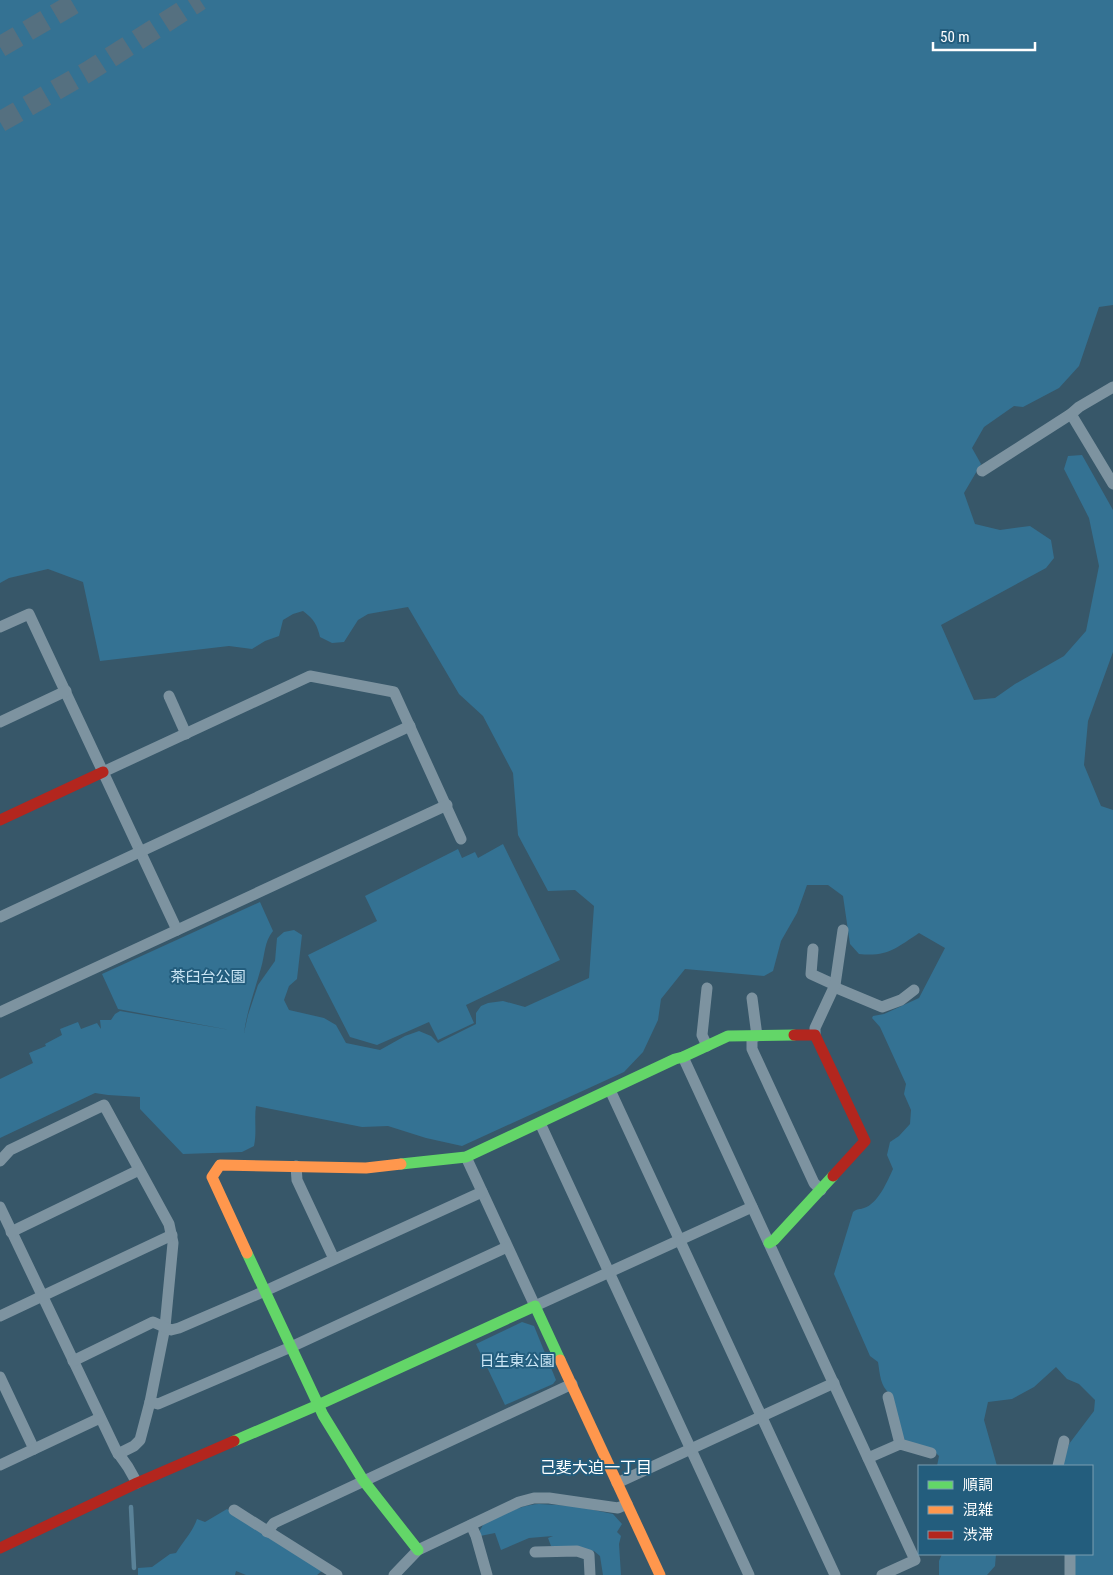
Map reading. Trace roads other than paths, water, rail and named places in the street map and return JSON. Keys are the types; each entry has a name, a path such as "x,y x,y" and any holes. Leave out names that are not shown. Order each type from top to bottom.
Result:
{"street":[{"path":"982,471 1079,407 1113,387"},
{"path":"1071,414 1113,484"},
{"path":"0,628 29,614 177,930"},
{"path":"0,820 310,676 394,692 461,839"},
{"path":"0,722 66,692"},
{"path":"169,696 186,734"},
{"path":"0,917 410,726"},
{"path":"0,1012 447,805"},
{"path":"769,1243 774,1240 865,1142 815,1035 815,1028 835,986 843,930"},
{"path":"805,985 811,974 814,949"},
{"path":"811,974 882,1007 901,1000 914,990"},
{"path":"707,988 702,1035 707,1046"},
{"path":"752,998 754,1036 752,1048 814,1183 821,1190"},
{"path":"418,1550 363,1480 318,1405 212,1177 220,1165 366,1168 466,1158 675,1059 684,1057 728,1036 815,1035"},
{"path":"684,1057 915,1560 882,1575"},
{"path":"610,1090 835,1575"},
{"path":"0,1161 10,1150 104,1105 169,1224 173,1243 166,1327 150,1402 140,1440 134,1446 118,1454"},
{"path":"540,1122 608,1273 749,1575"},
{"path":"466,1158 660,1575"},
{"path":"296,1166 297,1180 334,1259"},
{"path":"12,1232 139,1170"},
{"path":"73,1361 153,1322 172,1330 179,1328 482,1192"},
{"path":"0,1207 100,1418 118,1454 137,1483"},
{"path":"0,1546 137,1483 318,1405 752,1207"},
{"path":"0,1316 172,1235"},
{"path":"150,1402 158,1404 291,1347 507,1247"},
{"path":"0,1376 34,1449"},
{"path":"617,1483 834,1383"},
{"path":"267,1532 274,1523 572,1384"},
{"path":"888,1397 900,1444"},
{"path":"0,1465 100,1418"},
{"path":"1058,1465 1064,1441"},
{"path":"868,1458 900,1444 931,1453"},
{"path":"394,1575 418,1550 518,1502 534,1498 548,1498 618,1508 627,1504"},
{"path":"234,1510 337,1575"},
{"path":"471,1525 476,1536 484,1574"},
{"path":"535,1552 569,1551 589,1555 590,1575"},
{"path":"1070,1555 1070,1575"}],"waterway":[{"path":"131,1507 134,1568"}],"tunnel":[{"path":"0,47 80,0"},
{"path":"0,122 89,71 200,0"}],"district":[{"name":"己斐大迫一丁目","path":"596,1467"}],"park label":[{"name":"茶臼台公園","path":"208,977"},
{"name":"日生東公園","path":"517,1361"}]}
